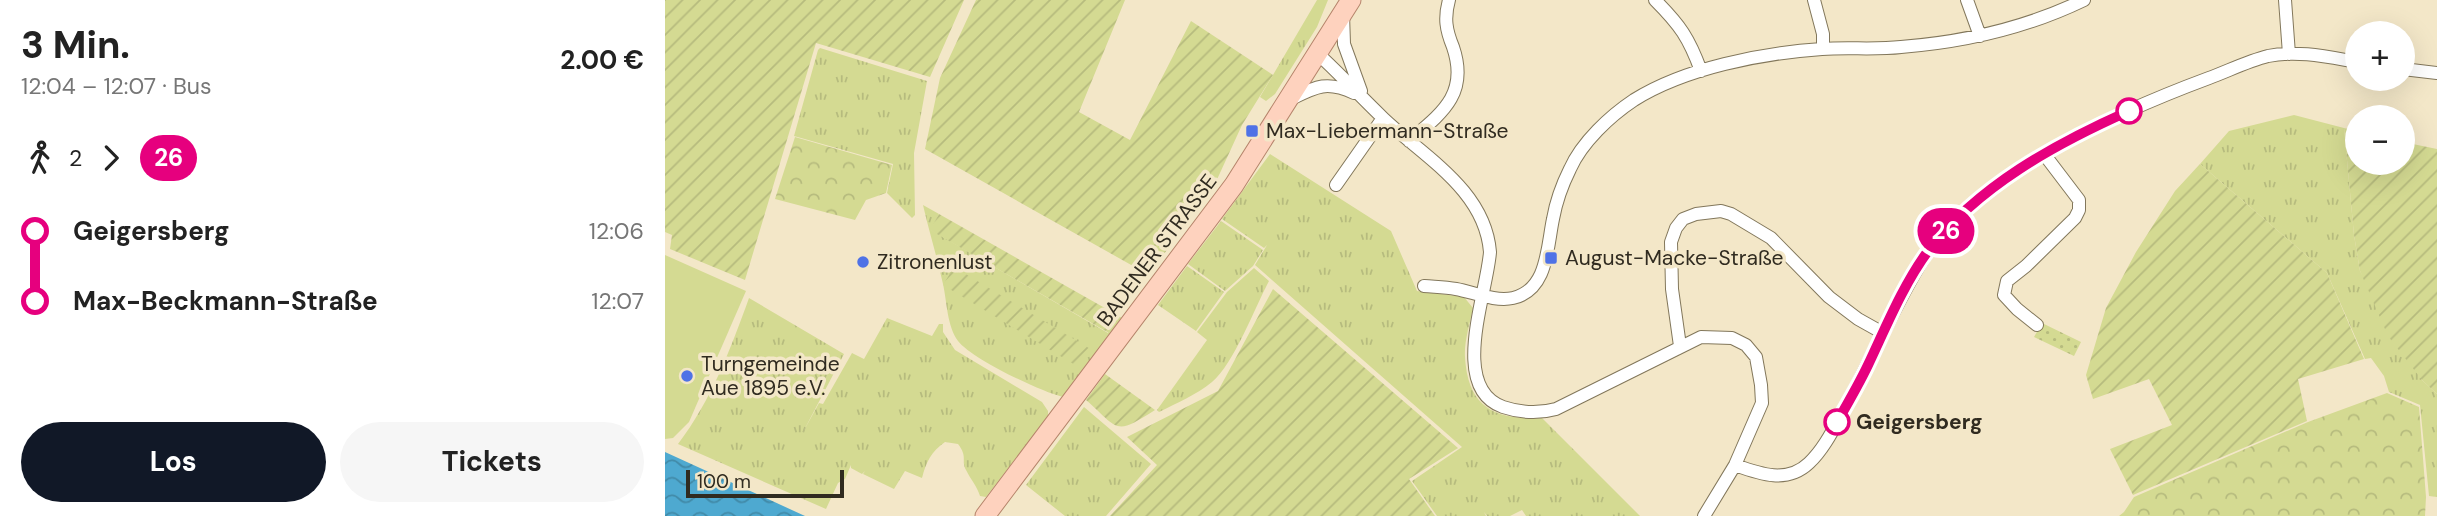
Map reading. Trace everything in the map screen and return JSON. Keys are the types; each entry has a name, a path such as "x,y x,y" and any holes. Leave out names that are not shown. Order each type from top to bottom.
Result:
{"main road":[{"name":"BADENER STRASSE","path":"985,516 1226,196 1347,7"}],"street":[{"path":"1409,141 1445,106 1458,84 1458,63 1445,26 1449,0"},
{"path":"1655,0 1681,26 1701,71"},
{"path":"1814,0 1823,34 1823,49"},
{"path":"1967,0 1980,36"},
{"path":"1424,286 1484,294 1501,299 1511,299 1531,290 1543,271 1556,206 1571,165 1603,126 1635,100 1701,71 1764,56 1823,49 1898,48 1980,36 2032,22 2084,0"},
{"path":"2285,0 2289,54"},
{"path":"1347,7 1343,44 1364,97"},
{"path":"1318,54 1383,118 1450,175 1482,218 1489,236 1490,252 1474,341 1476,379 1496,404 1517,411 1542,413 1556,409 1701,337 1732,338 1746,345 1756,356 1762,403 1735,465 1703,516"},
{"path":"1735,465 1776,477 1792,474 1808,464 1837,422 1882,333 1927,253 1953,223 1999,184 2044,154 2102,123 2169,93 2267,56 2312,55 2345,60"},
{"path":"2415,70 2437,73"},
{"path":"1289,100 1319,86 1331,85 1364,97"},
{"path":"1336,186 1383,118"},
{"path":"2037,325 2004,295 2007,281 2075,218 2080,204 2044,154"},
{"path":"1680,346 1672,289 1671,242 1683,219 1696,214 1721,211 1731,214 1771,238 1829,298 1882,333"}],"green space":[{"path":"665,0 964,0 930,77 816,43 745,280 670,249 672,235 665,232"},
{"path":"976,0 1125,0 1079,112 1130,140 1191,21 1273,75 1242,125 1214,186 1201,179 1166,235 1174,240 1149,275 925,149 940,78"},
{"path":"1317,0 1328,0 1317,27 1275,94 1266,101 1260,97"},
{"path":"820,48 927,81 914,153 915,215 912,218 887,193 893,164 794,136"},
{"path":"2294,115 2344,128 2345,175 2348,175 2360,271 2422,380 2437,394 2437,497 2429,496 2420,405 2389,392 2384,376 2371,358 2365,359 2327,273 2200,164 2229,131"},
{"path":"795,137 892,165 886,193 866,200 855,220 775,199"},
{"path":"2415,144 2437,149 2437,394 2422,380 2388,336 2360,271 2348,175 2415,175"},
{"path":"1270,154 1391,231 1417,291 1464,297 1473,308 1465,345 1467,374 1478,399 1498,413 1542,418 1640,516 1526,516 1522,510 1510,516 1487,516 1484,512 1486,516 1437,516 1412,481 1462,447 1255,265 1267,245 1264,248 1222,219"},
{"path":"2200,164 2327,273 2364,359 2298,379 2307,421 2133,495 2110,449 2172,425 2149,379 2093,399 2086,375 2106,308 2136,252 2175,191"},
{"path":"923,205 939,214 931,230 1108,333 1119,316 1123,319 1063,397 1007,374 977,357 958,341 949,321 943,284"},
{"path":"939,214 1119,316 1109,333 930,230"},
{"path":"1221,221 1263,250 1253,266 1225,291 1188,264"},
{"name":"Turngemeinde Aue 1895 e.V.","path":"665,255 746,291 689,422 673,438 665,439"},
{"path":"1187,266 1224,292 1196,331 1158,305"},
{"path":"954,267 1092,350 1080,368 943,285"},
{"path":"1254,268 1269,281 1228,362 1206,387 1159,412 1157,410 1207,340 1197,332 1227,292"},
{"path":"1273,289 1458,448 1409,479 1435,516 1110,516 1157,465 1127,437 1218,391"},
{"path":"749,298 844,354 802,434 819,403 823,404 852,353 864,359 887,318 932,336 939,324 943,324 943,332 955,350 1042,402 1048,411 1048,417 986,497 980,496 966,470 963,452 958,444 945,442 930,458 922,478 905,471 894,489 863,474 865,471 862,474 851,468 851,465 845,479 838,483 826,509 678,444 710,392"},
{"path":"2042,323 2081,342 2074,356 2034,337"},
{"path":"1105,374 1155,410 1132,424 1118,426 1112,423 1086,400"},
{"path":"2387,393 2419,407 2425,516 2119,516 2134,497 2308,422"},
{"path":"1084,407 1151,464 1106,516 1065,516 1026,485"}],"water":[{"path":"665,452 805,516 665,516"}],"bus line":[{"name":"26","path":"1837,422 1909,282 1927,253 1953,223 1999,184 2044,154 2129,111"}],"place":[{"name":"Max-Liebermann-Straße","path":"1252,131"},
{"name":"August-Macke-Straße","path":"1551,258"},
{"name":"Zitronenlust","path":"863,262"},
{"name":"Turngemeinde Aue 1895 e.V.","path":"687,376"},
{"name":"Geigersberg","path":"1837,422"}]}
